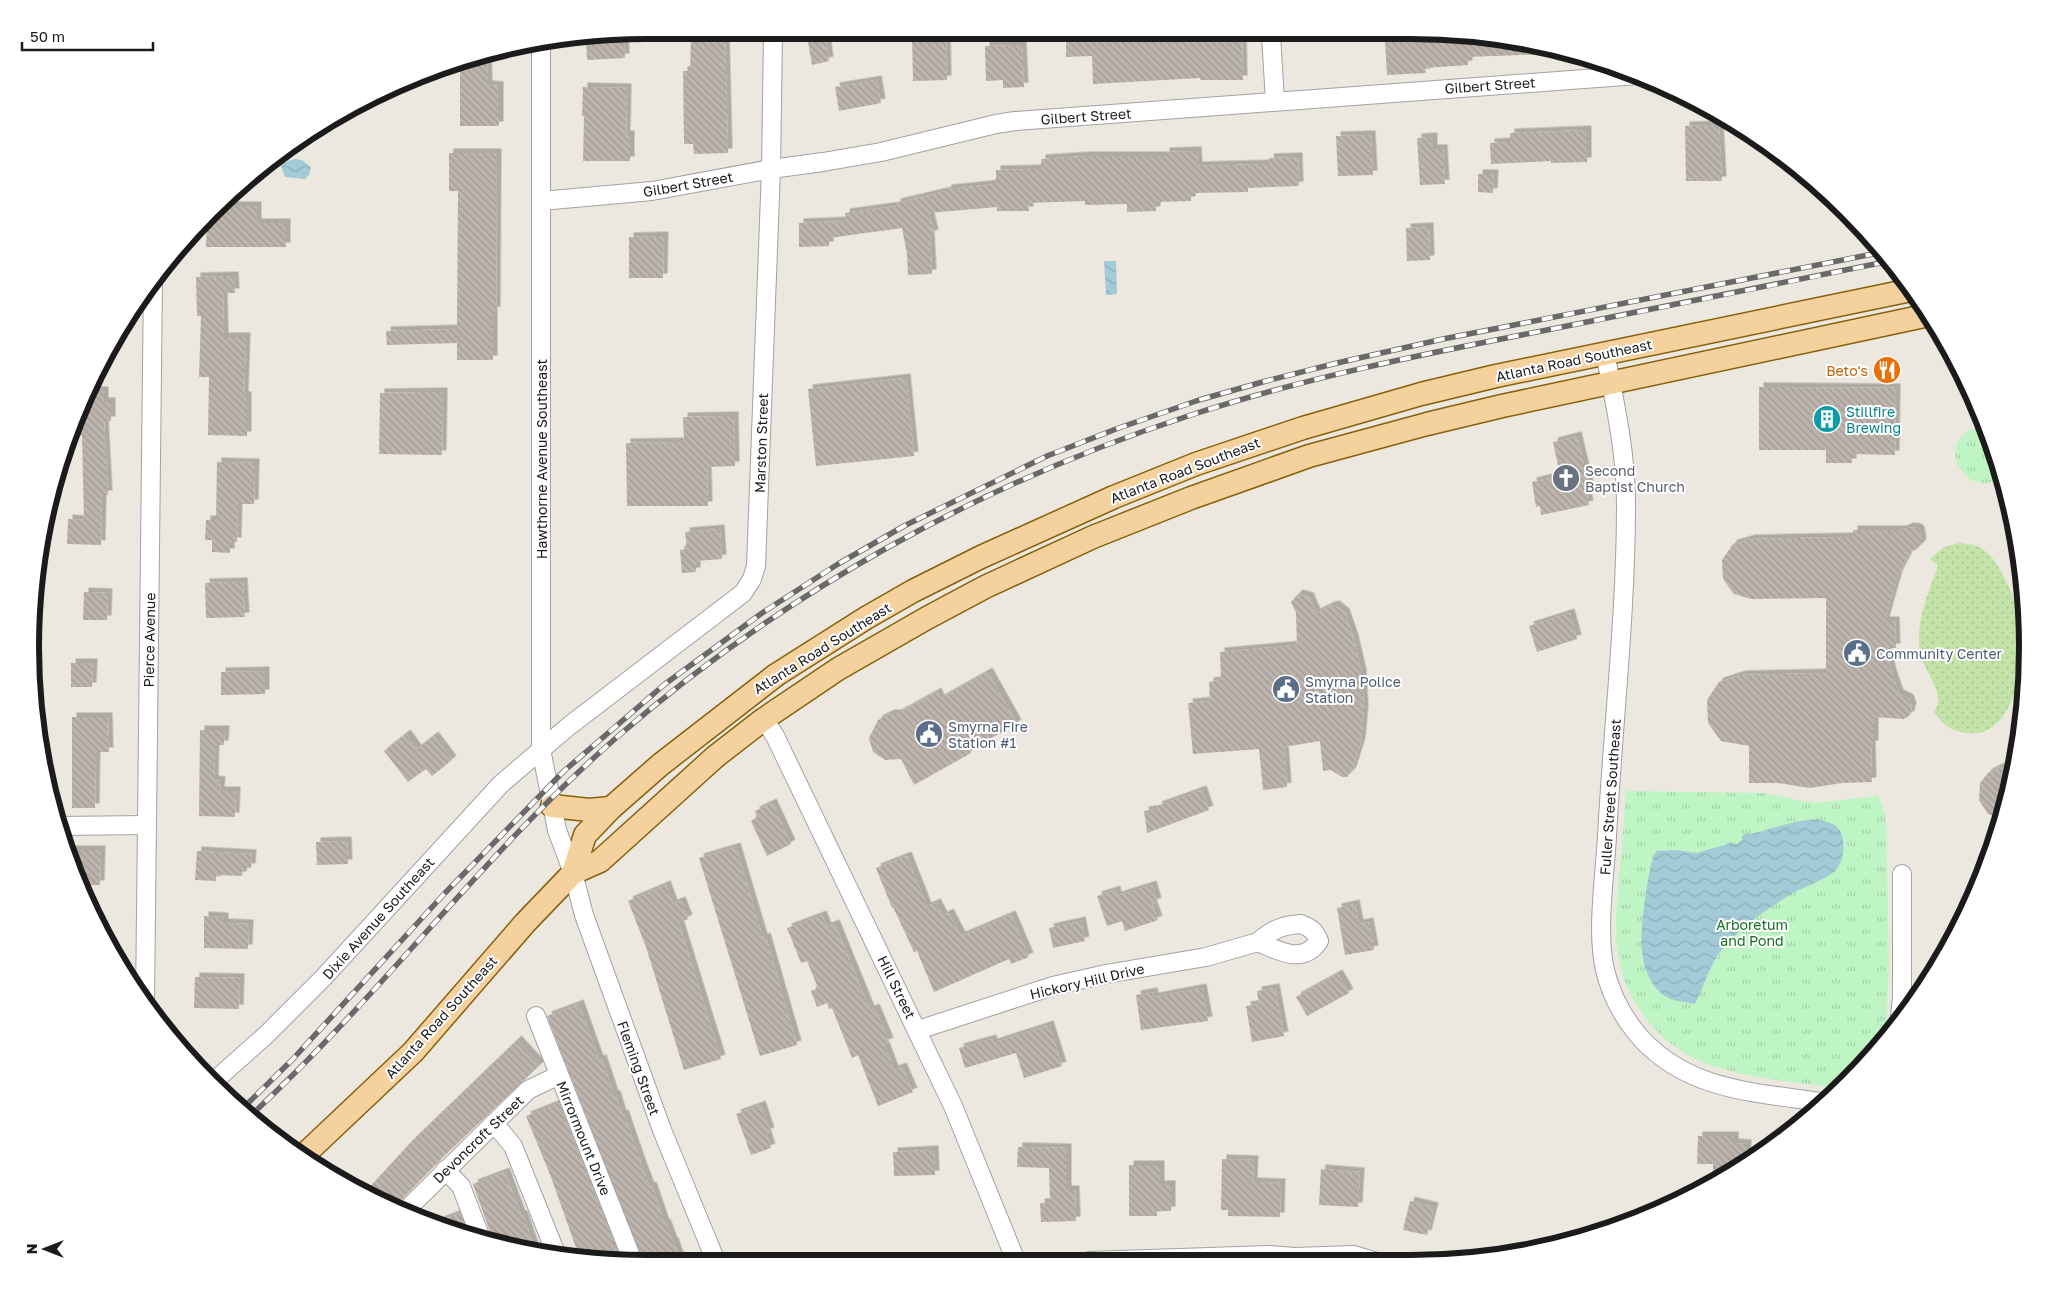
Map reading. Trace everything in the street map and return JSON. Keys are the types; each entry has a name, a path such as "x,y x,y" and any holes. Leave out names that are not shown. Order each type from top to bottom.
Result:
{"main road":[{"name":"Atlanta Road Southeast","path":"573,873 585,834 611,808 660,765 724,714 804,656 866,618 913,591 1047,526 1196,464 1303,428 1421,394 1605,353 1904,291"},
{"name":"Atlanta Road Southeast","path":"307,1152 412,1052 525,923 573,873 600,861 715,757 764,719 846,664 985,587 1064,550 1191,498 1318,454 1427,424 1611,382 1922,317"},
{"path":"552,806 589,810 611,808"}],"street":[{"name":"Marston Street","path":"541,749 743,593 755,573 773,39"},
{"path":"1271,39 1275,101"},
{"name":"Hawthorne Avenue Southeast","path":"541,48 541,749 560,840 573,873"},
{"name":"Gilbert Street","path":"541,201 652,191 770,169 881,152 1015,121 1621,76"},
{"name":"Pierce Avenue","path":"145,991 153,293"},
{"name":"Fuller Street Southeast","path":"1605,353 1622,447 1626,504 1621,633 1611,758 1602,917 1602,944 1605,970 1616,1002 1634,1030 1659,1056 1667,1061 1692,1076 1721,1086 1815,1101"},
{"name":"Hill Street","path":"764,719 775,736 918,1030 953,1106 1014,1255"},
{"name":"Dixie Avenue Southeast","path":"218,1078 291,1011 502,784 541,749"},
{"path":"66,826 147,825"},
{"name":"Fleming Street","path":"573,873 584,915 656,1113 713,1255"},
{"path":"1901,1007 1902,874"},
{"name":"Hickory Hill Drive","path":"918,1030 1053,986 1106,974 1206,957 1258,942"},
{"name":"Mirrormount Drive","path":"536,1016 630,1255"},
{"name":"Devoncroft Street","path":"409,1207 528,1090 559,1076"},
{"path":"494,1123 512,1146 554,1248"},
{"path":"445,1170 461,1186 478,1231"}],"green space":[{"path":"1978,428 1995,479 1989,482 1977,482 1967,476 1959,467 1955,455 1957,443 1966,433"},
{"path":"1959,543 1977,546 1987,552 2004,576 2018,612 2018,683 2008,709 2001,719 1992,728 1981,732 1968,733 1952,729 1934,712 1938,705 1937,690 1920,652 1919,630 1921,619 1938,566 1930,559 1944,547"},
{"name":"Arboretum and Pond","path":"1626,791 1764,793 1813,803 1878,796 1886,816 1889,963 1886,1026 1830,1087 1758,1077 1696,1060 1666,1040 1653,1027 1632,998 1625,981 1618,953 1616,932"}],"water":[{"path":"295,159 302,160 311,167 309,175 305,179 285,177 281,166 285,162"},
{"path":"1104,261 1116,261 1117,294 1106,295"},
{"path":"1817,819 1834,825 1838,828 1843,838 1841,862 1835,871 1791,894 1752,921 1733,937 1714,961 1695,1004 1673,1000 1662,994 1653,984 1647,973 1642,949 1645,899 1650,868 1656,851 1675,850 1697,853 1731,843 1737,844 1746,833 1750,834 1792,823"}],"building":[{"path":"691,39 725,39 728,153 694,154 693,144 684,144 683,71 690,71"},
{"path":"826,39 829,61 812,65 808,42"},
{"path":"912,39 946,39 947,80 913,81"},
{"path":"1066,39 1242,39 1243,80 1200,80 1200,78 1093,84 1092,56 1066,57"},
{"path":"624,40 625,58 587,60 586,42"},
{"path":"1451,40 1490,44 1547,54 1468,57 1468,65 1425,68 1426,73 1387,75 1385,41"},
{"path":"1022,45 1024,87 1003,88 1003,80 986,81 985,46"},
{"path":"487,60 488,85 499,86 499,126 460,126 460,68"},
{"path":"877,80 881,103 839,111 835,87"},
{"path":"583,87 627,88 626,135 630,135 630,161 583,161"},
{"path":"1719,125 1722,181 1686,181 1685,126"},
{"path":"1587,130 1587,162 1551,163 1551,161 1491,164 1490,143 1510,142 1510,133"},
{"path":"1371,135 1373,175 1338,176 1336,136"},
{"path":"1433,137 1433,149 1443,149 1445,184 1420,185 1417,138"},
{"path":"1197,151 1198,166 1270,164 1269,158 1298,157 1299,186 1248,188 1248,192 1191,193 1191,201 1156,202 1156,211 1127,212 1127,204 1085,205 1085,201 1028,203 1029,211 997,211 997,207 929,213 934,234 930,235 932,274 908,275 907,254 902,228 829,238 829,246 799,247 799,223 846,221 845,213 896,206 896,203 947,191 947,189 996,184 996,170 1041,169 1041,159 1085,156 1165,156 1165,152"},
{"path":"449,153 497,153 496,311 493,311 493,360 457,360 457,343 387,345 386,331 457,329 458,191 449,191"},
{"path":"1478,174 1494,174 1493,193 1478,192"},
{"path":"229,206 257,206 257,223 286,223 286,247 206,247 207,228"},
{"path":"1429,227 1430,260 1407,261 1406,228"},
{"path":"664,236 663,278 629,278 629,237"},
{"path":"234,276 235,293 223,293 224,337 246,337 244,396 247,396 247,436 208,435 209,377 199,377 201,316 197,316 196,277"},
{"path":"906,378 914,456 816,466 808,389"},
{"name":"Stillfire Brewing","path":"1759,387 1896,388 1895,455 1852,454 1852,463 1826,463 1826,450 1759,450"},
{"path":"95,391 104,391 104,402 111,402 111,421 104,421 108,495 102,495 101,545 67,544 68,519 84,520 82,435 77,435"},
{"path":"443,392 442,455 379,454 380,393"},
{"path":"734,416 735,466 707,467 708,506 627,506 626,443 684,442 683,417"},
{"name":"Second Baptist Church","path":"1577,436 1591,494 1587,495 1589,505 1541,515 1540,506 1536,507 1532,482 1560,475 1553,442"},
{"path":"217,462 255,463 254,504 238,504 237,542 230,542 230,553 212,552 212,540 205,540 206,520 216,520"},
{"name":"Community Center","path":"1909,527 1917,528 1920,531 1922,543 1917,549 1910,552 1898,575 1885,621 1895,621 1896,648 1886,648 1899,694 1909,699 1912,707 1910,715 1904,719 1874,717 1874,745 1871,745 1872,782 1842,783 1810,788 1778,783 1749,783 1749,746 1721,741 1708,723 1707,700 1719,682 1741,675 1826,673 1826,598 1751,599 1734,594 1723,579 1722,560 1733,544 1751,539 1853,537 1853,530 1902,530"},
{"path":"720,529 722,559 696,561 696,572 682,573 680,550 687,549 685,532"},
{"path":"243,582 245,617 206,618 205,583"},
{"path":"84,592 108,593 107,620 83,620"},
{"name":"Smyrna Police Station","path":"1298,594 1309,597 1316,613 1335,605 1345,613 1354,639 1362,674 1364,710 1361,742 1352,771 1347,777 1342,777 1331,770 1323,771 1320,741 1284,747 1287,787 1263,790 1259,749 1193,754 1188,703 1210,701 1209,682 1221,680 1220,652 1297,645 1296,613 1291,602"},
{"path":"1570,613 1577,639 1537,652 1529,626"},
{"path":"71,663 93,663 92,687 71,687"},
{"path":"265,671 265,694 221,695 221,672"},
{"path":"988,672 1017,724 969,750 971,753 914,785 901,759 885,760 873,752 869,738 878,720 890,714 897,714 937,692 940,699"},
{"path":"72,717 108,717 109,752 96,752 95,808 72,808"},
{"path":"200,730 225,730 224,745 215,745 214,780 221,781 220,791 236,791 235,817 199,816"},
{"path":"406,734 417,749 434,736 452,760 432,776 426,769 408,782 384,751"},
{"path":"2000,767 2008,767 1995,817 1988,814 1979,800 1980,783 1988,773"},
{"path":"1202,790 1209,810 1147,833 1144,811 1159,809 1157,806"},
{"path":"772,803 791,844 767,856 751,821 757,817 755,811"},
{"path":"347,841 348,864 317,865 316,842"},
{"path":"736,847 763,938 766,937 797,1045 760,1056 699,858"},
{"path":"74,850 101,850 100,885 87,885"},
{"path":"197,851 252,854 251,868 243,868 242,876 216,875 216,881 195,880"},
{"path":"907,856 927,907 936,903 943,916 949,913 961,936 1011,915 1029,957 1011,964 1009,959 934,992 917,951 914,952 892,908 876,868"},
{"path":"666,885 673,904 681,901 688,919 679,923 721,1059 684,1070 646,947 628,901"},
{"path":"1152,885 1157,902 1152,904 1158,920 1125,931 1122,921 1107,926 1097,896 1116,890 1117,896"},
{"path":"1355,904 1359,924 1369,922 1374,950 1345,955 1337,908"},
{"path":"822,915 827,927 835,924 870,1010 875,1008 889,1042 884,1044 894,1070 902,1067 913,1092 878,1106 858,1055 852,1058 832,1008 829,1009 827,1003 817,1007 811,991 818,988 807,961 801,963 787,928"},
{"path":"204,916 224,917 224,923 249,924 248,949 204,948"},
{"path":"1081,921 1085,941 1053,948 1049,928"},
{"path":"1338,974 1349,993 1307,1016 1296,997"},
{"path":"195,977 240,978 239,1009 194,1008"},
{"path":"1202,988 1208,1021 1141,1030 1136,995 1153,992 1154,997"},
{"path":"1275,988 1284,1036 1252,1042 1246,1006 1259,1004 1257,991"},
{"path":"579,1004 599,1060 602,1059 614,1095 616,1095 622,1115 624,1114 643,1169 650,1187 652,1186 665,1224 679,1255 640,1255 547,1016"},
{"path":"1049,1025 1062,1066 1024,1078 1016,1053 965,1068 959,1048 992,1039 993,1043"},
{"path":"517,1040 540,1065 442,1158 399,1202 369,1188 412,1141"},
{"path":"559,1103 619,1254 577,1251 551,1177 526,1116"},
{"path":"761,1105 770,1132 766,1133 771,1148 751,1155 736,1114"},
{"path":"1698,1136 1734,1136 1734,1143 1747,1144 1746,1155 1713,1175 1713,1164 1697,1164"},
{"path":"1018,1147 1067,1148 1067,1190 1075,1190 1076,1221 1041,1222 1040,1203 1050,1203 1049,1168 1017,1167"},
{"path":"934,1150 935,1175 894,1176 893,1152"},
{"path":"1222,1159 1254,1160 1253,1182 1281,1183 1280,1217 1228,1216 1228,1210 1221,1210"},
{"path":"1129,1165 1160,1165 1160,1185 1171,1185 1171,1211 1157,1211 1157,1216 1129,1216"},
{"path":"1321,1169 1360,1172 1358,1207 1319,1205"},
{"path":"505,1172 533,1245 490,1235 473,1184"},
{"path":"1410,1201 1434,1207 1427,1235 1403,1230"},
{"path":"460,1213 465,1227 451,1223 442,1220"}],"railway":[{"path":"247,1105 292,1060 445,893 564,771 665,684 762,613 838,564 904,526 1047,456 1199,400 1266,381 1443,339 1874,254"},
{"path":"255,1111 342,1024 521,829 616,738 679,686 746,636 886,548 959,510 1034,475 1110,443 1232,402 1364,368 1882,263"}],"place":[{"name":"Beto's","path":"1887,370"},
{"name":"Stillfire Brewing","path":"1827,419"},
{"name":"Second Baptist Church","path":"1566,478"},
{"name":"Community Center","path":"1857,653"},
{"name":"Smyrna Police Station","path":"1286,689"},
{"name":"Smyrna Fire Station #1","path":"929,734"}]}
